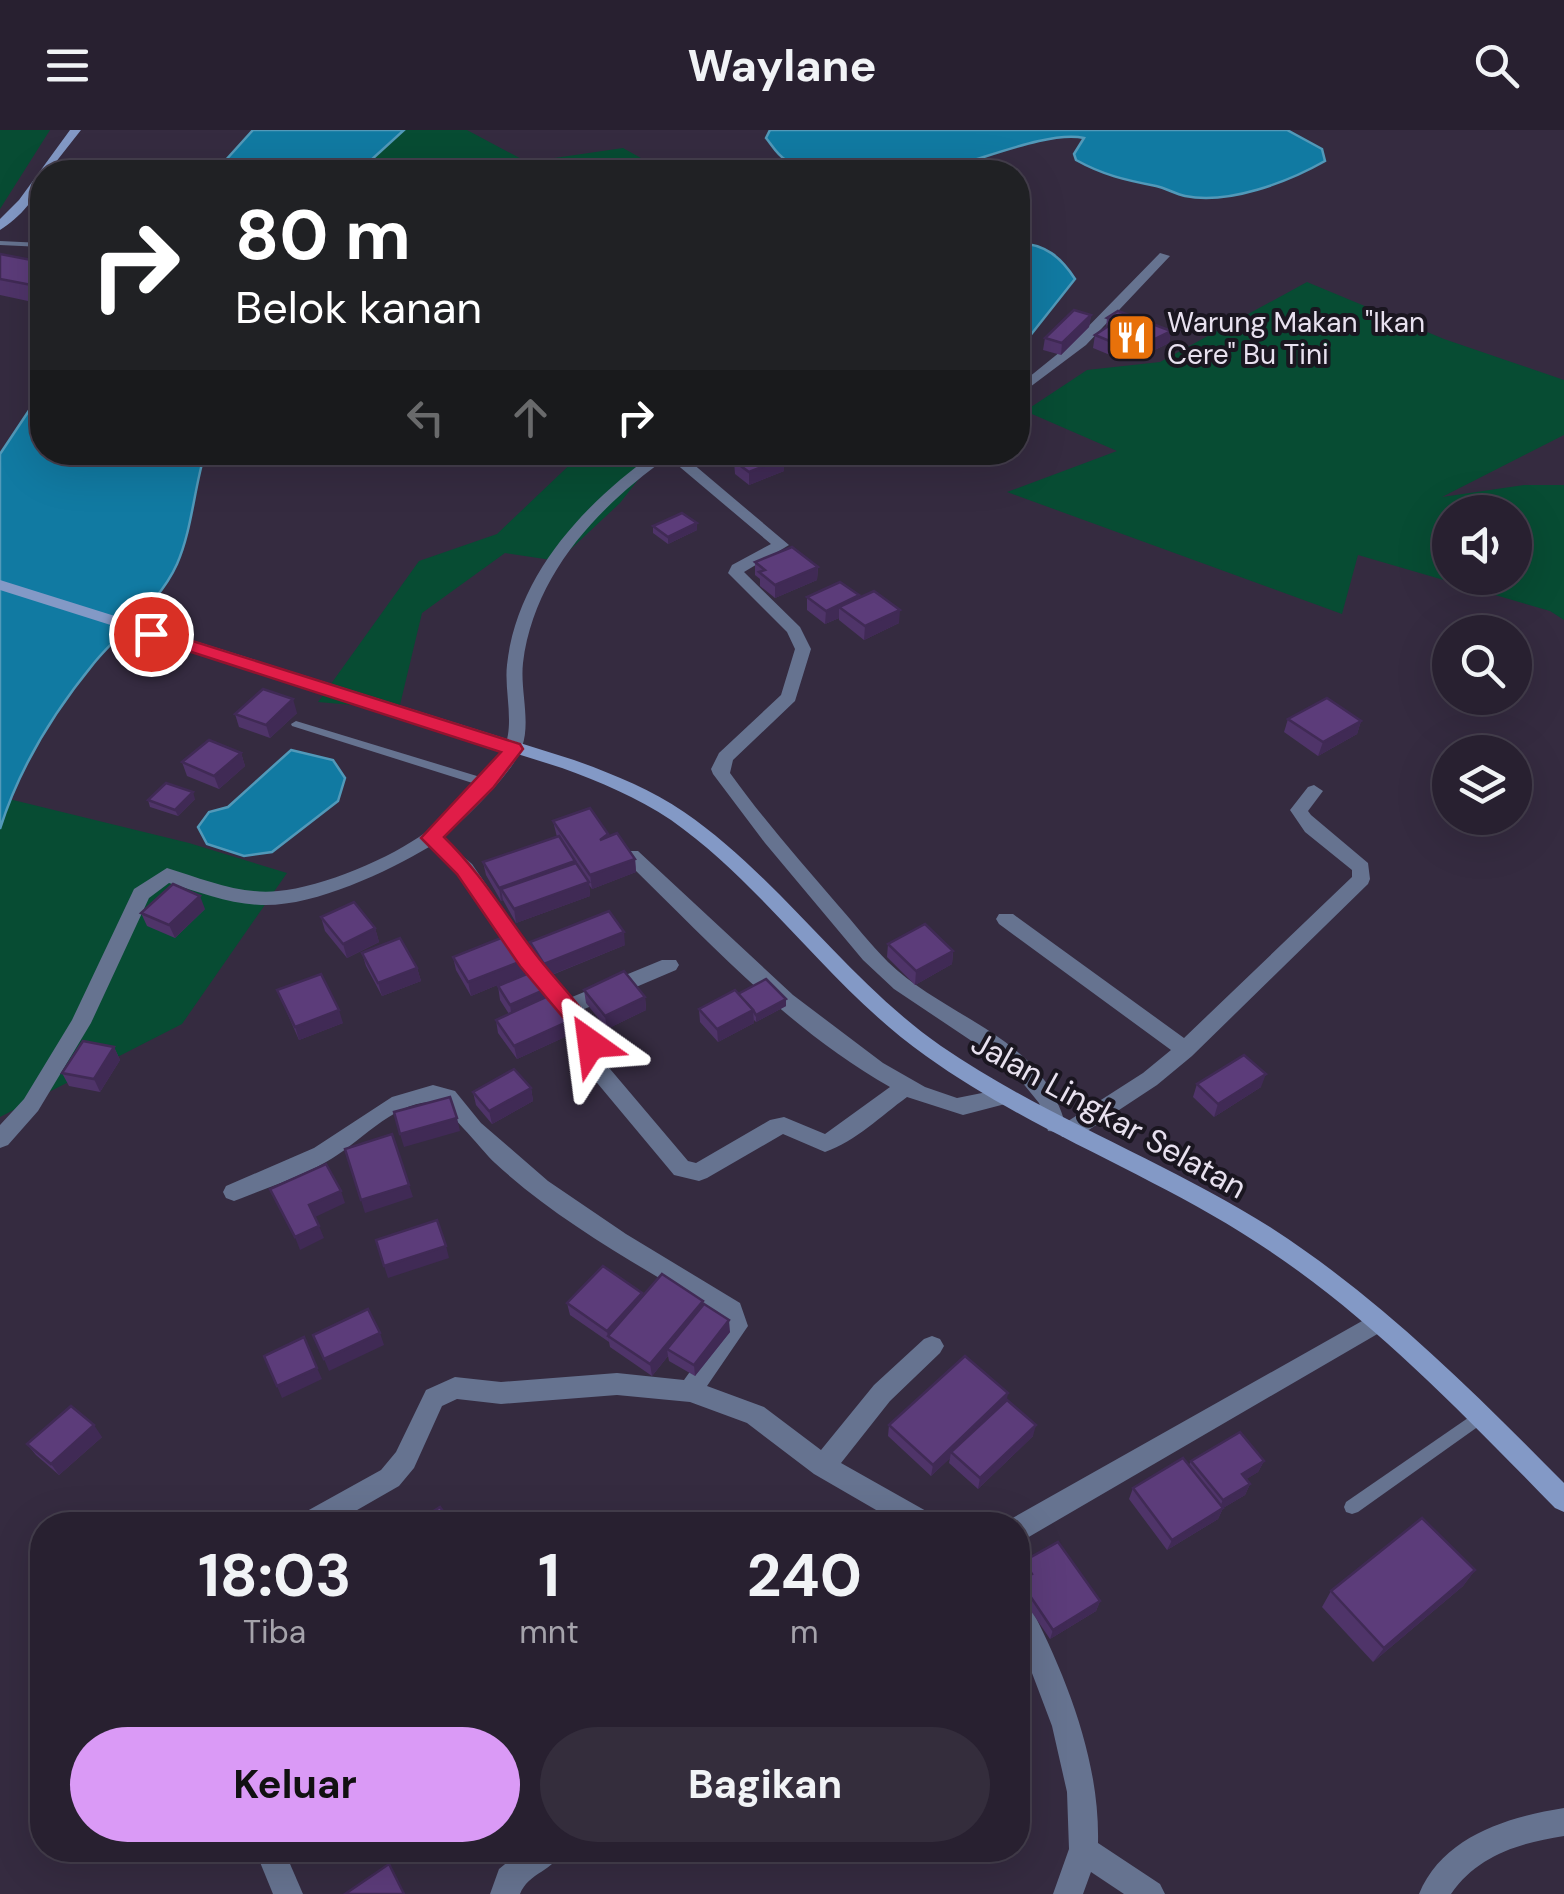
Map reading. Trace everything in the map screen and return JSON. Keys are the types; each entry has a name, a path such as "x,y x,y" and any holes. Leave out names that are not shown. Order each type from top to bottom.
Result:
{"main road":[{"path":"53,160 76,130"},
{"path":"0,226 30,193"},
{"name":"Jalan Lingkar Selatan","path":"0,585 514,749 621,785 664,808 740,872 825,960 897,1025 1002,1097 1220,1208 1427,1362 1564,1500"}],"street":[{"path":"1030,382 1081,342 1164,256"},
{"path":"0,1139 31,1105 80,1023 141,894 167,876 234,896 279,898 327,888 431,838 486,783 514,749 515,659 525,616 543,578 570,539 595,513 652,465"},
{"path":"684,465 781,545 737,568 736,573 794,630 803,648 789,697 725,756 722,774 868,956 901,984 1016,1060 1033,1076 1062,1128 1150,1079 1185,1050 1360,879 1361,868 1351,856 1304,821 1299,810 1314,791"},
{"path":"431,838 465,869 528,960 589,1034 595,1066 602,1076 682,1168 691,1173 770,1128 784,1125 825,1142 839,1137 905,1088"},
{"path":"632,856 807,1018 905,1088 957,1106 1002,1097"},
{"path":"1006,918 1185,1050"},
{"path":"569,1007 669,966"},
{"path":"234,1192 320,1155 392,1106 440,1094 448,1097 464,1120 504,1156 572,1208 732,1310 736,1326 690,1391"},
{"path":"1030,1522 1378,1322"},
{"path":"824,1466 882,1394 932,1346"},
{"path":"331,1512 390,1478 405,1460 434,1398 455,1388 501,1393 617,1384 690,1391 755,1414 824,1466 904,1512"},
{"path":"1030,1637 1062,1713 1082,1803 1083,1850 1068,1894"},
{"path":"1434,1894 1442,1880 1475,1848 1518,1828 1564,1822"},
{"path":"1083,1850 1150,1894"},
{"path":"275,1862 288,1894"},
{"path":"504,1894 511,1876 531,1862"}],"lane":[{"path":"0,243 30,244"},
{"path":"296,724 486,783"},
{"path":"1352,1507 1481,1416"}],"green space":[{"path":"0,130 50,130 30,160 0,209"},
{"path":"404,130 467,130 523,160 371,160"},
{"path":"623,148 644,160 541,160"},
{"path":"1307,282 1444,339 1564,380 1564,435 1446,495 1432,495 1432,577 1358,555 1342,614 1007,492 1117,451 1030,413 1030,408 1087,370 1160,362"},
{"path":"569,465 650,465 620,503 558,561 505,553 422,613 399,709 318,702 419,561 497,534"},
{"path":"1524,485 1564,485 1564,620 1550,611 1495,595 1532,595 1532,495 1456,495"},
{"path":"9,799 189,843 287,873 182,1024 0,1117 0,829"}],"water":[{"path":"253,130 404,130 371,160 226,160"},
{"path":"770,130 1287,130 1322,149 1325,161 1257,190 1202,198 1114,176 1076,160 1074,154 1084,138 1052,138 972,160 786,160 766,138"},
{"path":"1030,245 1051,253 1075,279 1030,336"},
{"path":"30,409 30,465 202,465 177,564 150,604 94,663 65,701 27,763 0,829 0,454"},
{"path":"291,750 333,760 345,778 338,801 272,852 244,856 207,844 198,827 209,812 228,807"}],"building":[{"path":"0,254 30,260 30,285 0,279"},
{"path":"1074,310 1091,315 1062,343 1045,338"},
{"path":"1118,311 1171,331 1136,348 1095,335 1116,321 1107,318"},
{"path":"739,465 766,465 749,472"},
{"path":"682,513 697,523 668,537 653,526"},
{"path":"792,547 818,567 775,585 759,572 765,570 755,562"},
{"path":"840,582 859,595 826,611 807,597"},
{"path":"874,591 900,610 865,626 839,607"},
{"path":"263,689 293,699 266,725 235,714"},
{"path":"1327,698 1361,721 1323,742 1288,719"},
{"path":"209,740 241,753 214,776 182,762"},
{"path":"166,783 193,792 175,810 148,800"},
{"path":"590,808 608,834 600,840 617,833 635,859 590,875 553,821"},
{"path":"559,836 575,861 499,888 483,862"},
{"path":"576,863 589,882 514,909 501,889"},
{"path":"173,884 200,896 169,925 141,913"},
{"path":"354,902 375,928 343,944 321,917"},
{"path":"609,911 624,932 544,964 530,942"},
{"path":"925,924 953,951 916,971 888,944"},
{"path":"506,936 522,961 468,982 453,957"},
{"path":"400,938 417,968 378,983 362,953"},
{"path":"541,968 553,986 510,1005 498,986"},
{"path":"624,971 645,997 605,1016 584,990"},
{"path":"321,974 339,1010 295,1027 277,990"},
{"path":"766,979 786,999 756,1015 738,994"},
{"path":"735,990 753,1010 717,1029 699,1009"},
{"path":"559,991 578,1017 514,1046 496,1020"},
{"path":"83,1041 114,1047 94,1079 62,1073"},
{"path":"1244,1055 1266,1074 1218,1104 1197,1084"},
{"path":"514,1069 531,1088 489,1111 473,1092"},
{"path":"450,1097 457,1118 400,1134 394,1112"},
{"path":"392,1134 409,1185 361,1200 345,1149"},
{"path":"326,1164 341,1191 309,1205 319,1226 295,1237 270,1189"},
{"path":"437,1220 446,1246 384,1266 376,1240"},
{"path":"603,1266 642,1293 607,1331 567,1303"},
{"path":"662,1274 703,1301 650,1364 608,1336"},
{"path":"704,1304 729,1320 694,1365 667,1349"},
{"path":"368,1309 380,1333 324,1359 313,1335"},
{"path":"304,1337 317,1368 277,1386 264,1356"},
{"path":"965,1356 1008,1393 933,1465 889,1425"},
{"path":"1007,1400 1036,1425 980,1478 951,1452"},
{"path":"71,1406 94,1425 51,1464 27,1444"},
{"path":"1240,1432 1264,1461 1242,1474 1250,1484 1223,1500 1191,1461"},
{"path":"1183,1458 1223,1508 1172,1540 1133,1488"},
{"path":"1422,1518 1475,1570 1384,1648 1331,1591"},
{"path":"1058,1542 1100,1601 1053,1630 1030,1596 1030,1558"},
{"path":"389,1864 404,1894 345,1894"}],"place":[{"name":"Warung Makan \"Ikan Cere\" Bu Tini","path":"1132,338"}],"route":[{"path":"151,634 514,749 431,838 465,869 528,960 582,1023 591,1044"}]}
